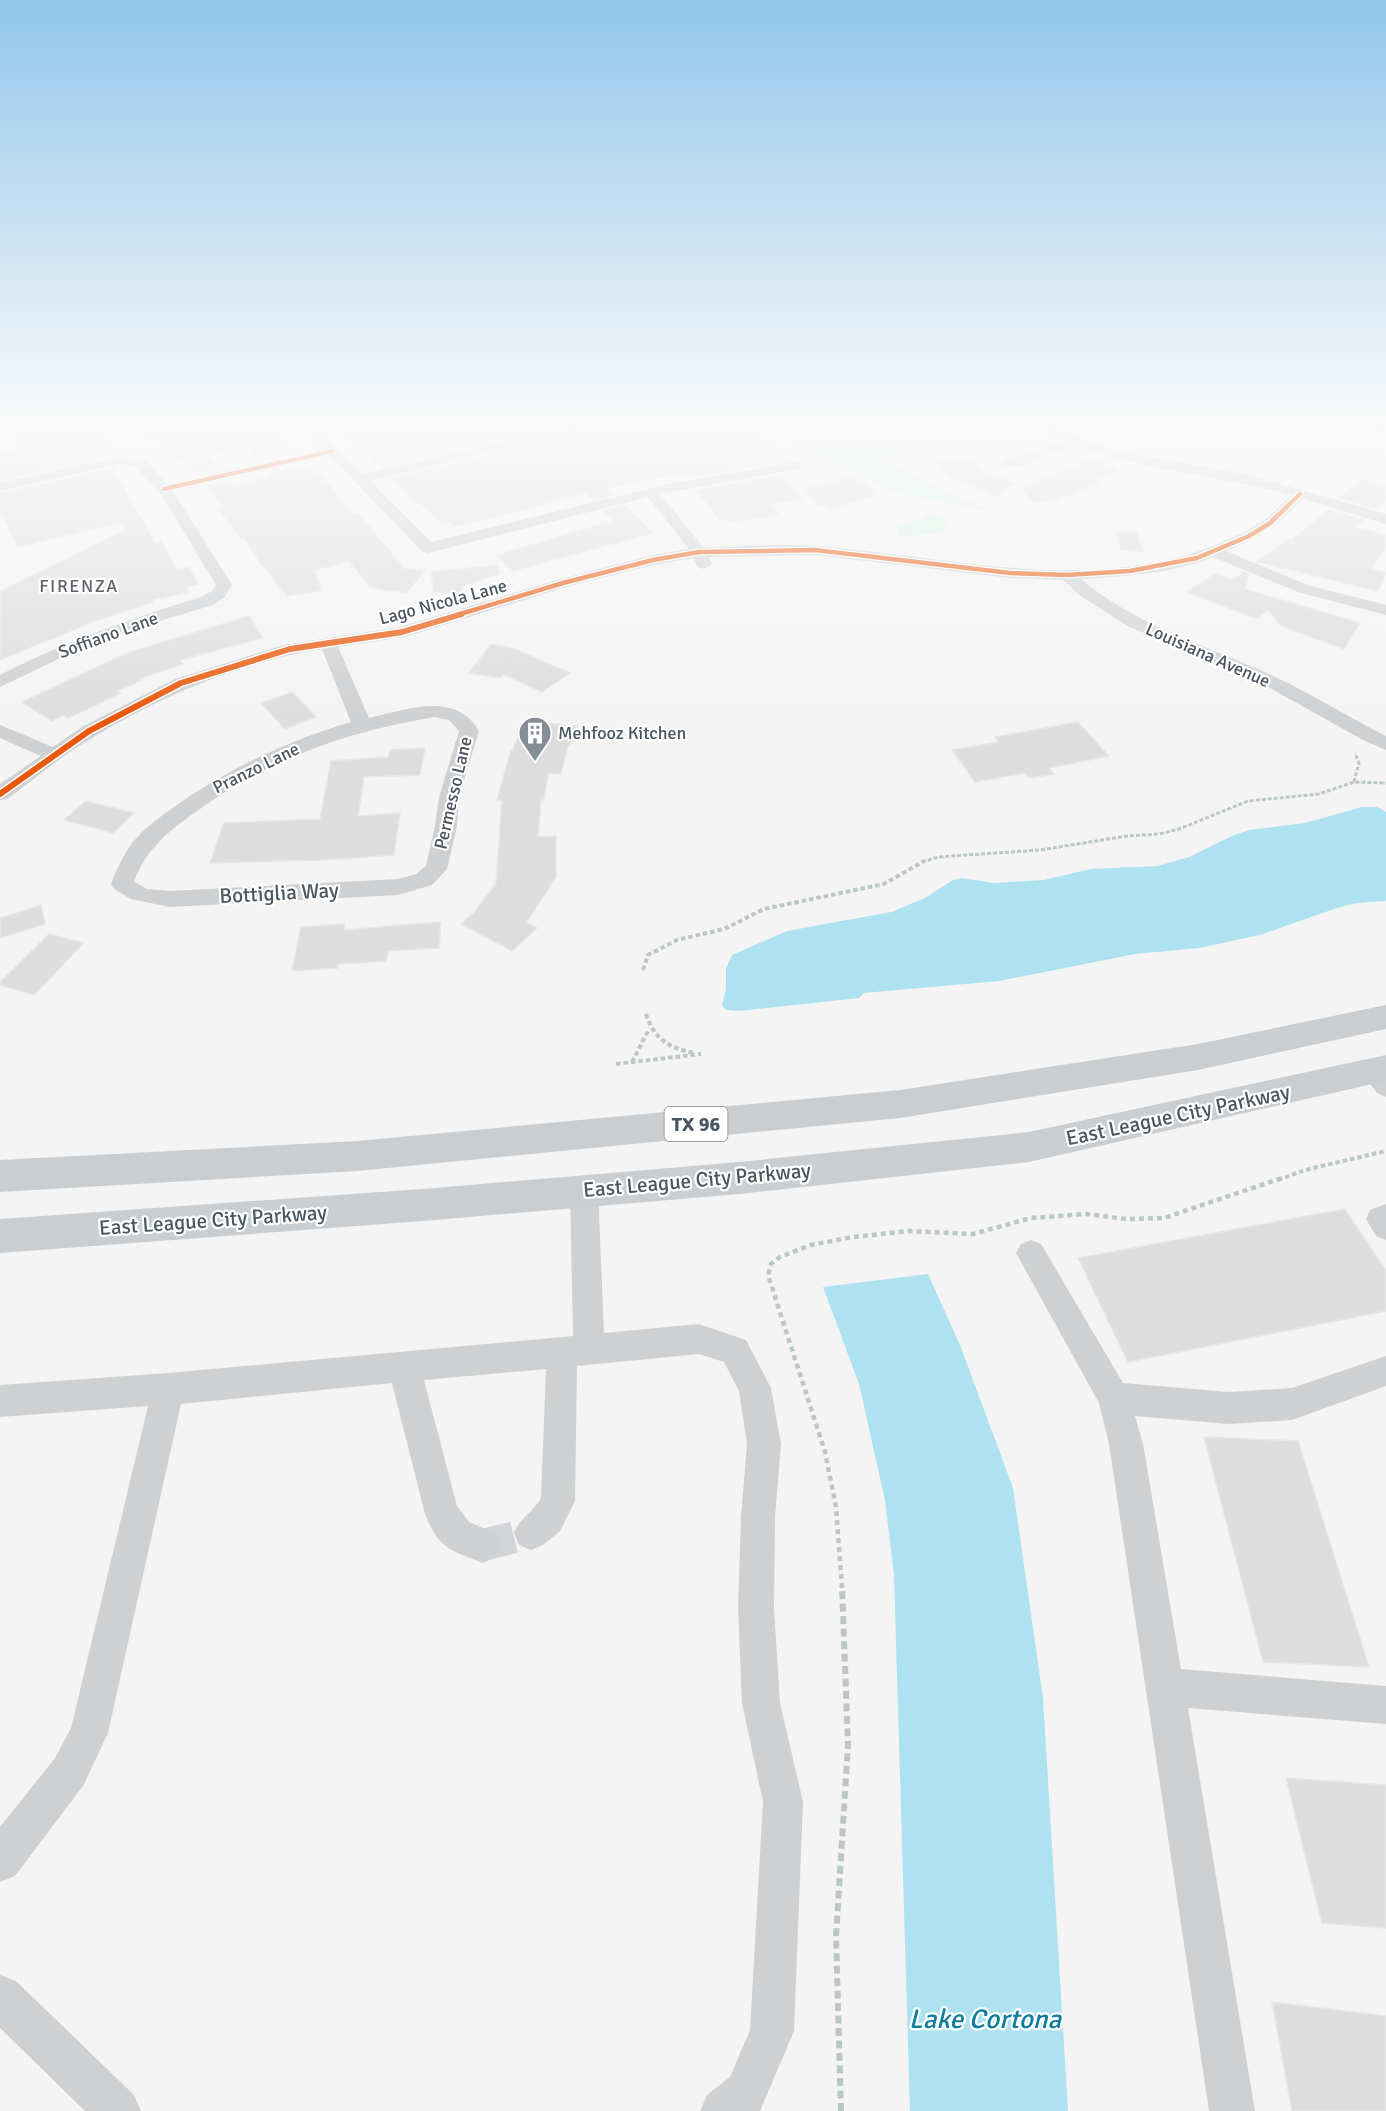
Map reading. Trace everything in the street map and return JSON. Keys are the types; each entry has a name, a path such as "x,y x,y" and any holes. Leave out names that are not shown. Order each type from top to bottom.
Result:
{"main road":[{"name":"TX 96","path":"0,1176 357,1156 900,1104 1198,1056 1386,1017"},
{"name":"East League City Parkway","path":"0,1236 423,1205 739,1178 1029,1147 1382,1075"}],"street":[{"name":"Soffiano Lane","path":"0,682 61,651 130,624 207,602 218,594 224,585 184,521"},
{"path":"401,521 428,548 537,521"},
{"path":"674,521 699,552 706,569"},
{"name":"Lago Nicola Lane","path":"0,794 88,731 181,683 290,650 402,632 563,583 699,552 815,550 874,555 966,569 1067,575 1153,568 1214,552 1249,536 1273,521"},
{"path":"1214,552 1304,589 1386,610"},
{"name":"Louisiana Avenue","path":"1067,575 1103,606 1145,627 1263,678 1386,744"},
{"path":"328,644 362,725"},
{"name":"Pranzo Lane","path":"122,884 129,862 150,835 213,788 281,751 362,725 435,711 453,713 463,719"},
{"name":"Permesso Lane","path":"436,869 446,826 449,797 469,731 463,719"},
{"name":"Louisiana Avenue","path":"1354,728 1386,756"},
{"path":"0,731 55,755"},
{"name":"Bottiglia Way","path":"122,884 133,893 170,900 398,887 424,880 436,869"},
{"path":"531,1533 548,1519 558,1501 576,1350 584,1190"},
{"path":"1386,1217 1380,1219 1386,1227"},
{"path":"1031,1253 1114,1398 1126,1444 1232,2111"},
{"path":"0,1401 168,1389 699,1339 735,1351 755,1388 764,1444 758,1517 756,1608 761,1703 783,1802 772,2031 746,2093 723,2111"},
{"path":"404,1366 442,1515 457,1535 483,1545"},
{"path":"1114,1398 1229,1408 1292,1404 1386,1371"},
{"path":"0,1861 69,1772 89,1733 168,1389"},
{"path":"1165,1687 1386,1705"},
{"path":"0,1997 118,2111"}],"path":[{"path":"1354,782 1359,763 1355,753"},
{"path":"643,969 648,955 677,940 724,929 764,909 884,884 924,861 938,857 1040,850 1127,836 1159,834 1179,829 1248,801 1318,794 1354,782 1386,783"},
{"path":"616,1064 701,1054 678,1051 660,1040 649,1029 646,1014"},
{"path":"632,1062 649,1029"},
{"path":"841,2111 836,1936 848,1745 843,1598 836,1507 825,1452 768,1275 771,1264 780,1257 811,1245 864,1236 908,1231 973,1234 1031,1218 1086,1214 1126,1219 1164,1218 1202,1207 1305,1170 1386,1151"}],"green space":[{"path":"916,521 946,521 949,528 936,534 898,536 897,527"}],"water":[{"path":"1362,807 1377,807 1386,812 1386,901 1356,903 1260,935 1199,948 1135,954 999,981 864,993 859,998 739,1011 726,1010 722,1006 726,989 726,968 732,955 787,931 891,912 925,898 953,880 961,878 994,883 1044,880 1091,869 1158,866 1189,857 1249,830 1305,823"},
{"name":"Lake Cortona","path":"928,1274 960,1345 1013,1488 1043,1698 1068,2111 910,2111 894,1575 885,1500 859,1384 823,1287"}],"building":[{"path":"5,521 142,521 155,543 161,541 177,570 189,567 198,584 186,587 189,592 152,600 153,602 95,621 0,660 0,591 125,530 123,522 17,547"},
{"path":"227,521 364,521 404,568 425,571 406,593 370,587 349,561 315,570 321,591 287,596 262,566 244,537 241,538"},
{"path":"438,521 480,521 455,527 449,522 442,524"},
{"path":"613,521 641,521 653,533 513,571 496,555"},
{"path":"1315,521 1363,521 1356,527 1386,535 1386,547 1370,569 1386,573 1378,591 1257,562 1288,539 1292,540"},
{"path":"1116,532 1137,533 1143,552 1121,550"},
{"path":"498,565 500,574 462,586 463,592 434,593 431,572"},
{"path":"1244,572 1249,574 1245,589 1360,623 1344,649 1281,626 1268,610 1257,619 1187,592 1216,573 1233,580"},
{"path":"249,616 263,638 180,660 183,664 139,679 142,680 117,691 121,693 68,718 63,715 52,721 22,702 127,653"},
{"path":"491,644 513,648 570,673 542,692 503,674 500,678 469,673"},
{"path":"292,692 316,717 285,729 261,703"},
{"path":"524,721 577,726 570,746 568,746 561,774 548,773 544,800 541,800 538,837 556,836 556,877 526,923 537,928 512,951 461,924 475,912 496,883 502,800 497,800 511,750 513,750"},
{"path":"1078,722 1109,756 1049,768 1054,774 1030,778 1025,773 975,782 952,750 999,742 995,737"},
{"path":"425,748 420,775 364,777 358,816 400,813 394,855 323,860 210,863 224,823 320,819 331,761 388,757 390,750"},
{"path":"86,801 134,813 113,833 64,820"},
{"path":"41,905 45,924 0,938 0,918"},
{"path":"441,922 439,948 388,951 386,961 338,964 338,968 292,971 301,927 344,924 344,930"},
{"path":"49,934 84,943 34,995 0,985 0,982"},
{"path":"1345,1209 1386,1270 1386,1311 1128,1362 1078,1258"},
{"path":"1204,1437 1298,1441 1369,1667 1263,1662"},
{"path":"1286,1778 1386,1785 1386,1928 1322,1923"},
{"path":"1272,2002 1386,2016 1386,2111 1292,2111"}],"tunnel":[{"path":"483,1545 531,1533"}],"cycle path":[{"path":"0,794 89,731 181,683 290,649 402,632 563,583 653,560 699,552 815,550 1010,573 1067,575 1130,571 1197,558 1249,536 1273,521"}],"place":[{"name":"Mehfooz Kitchen","path":"535,762"}],"district":[{"name":"FIRENZA","path":"79,586"}]}
